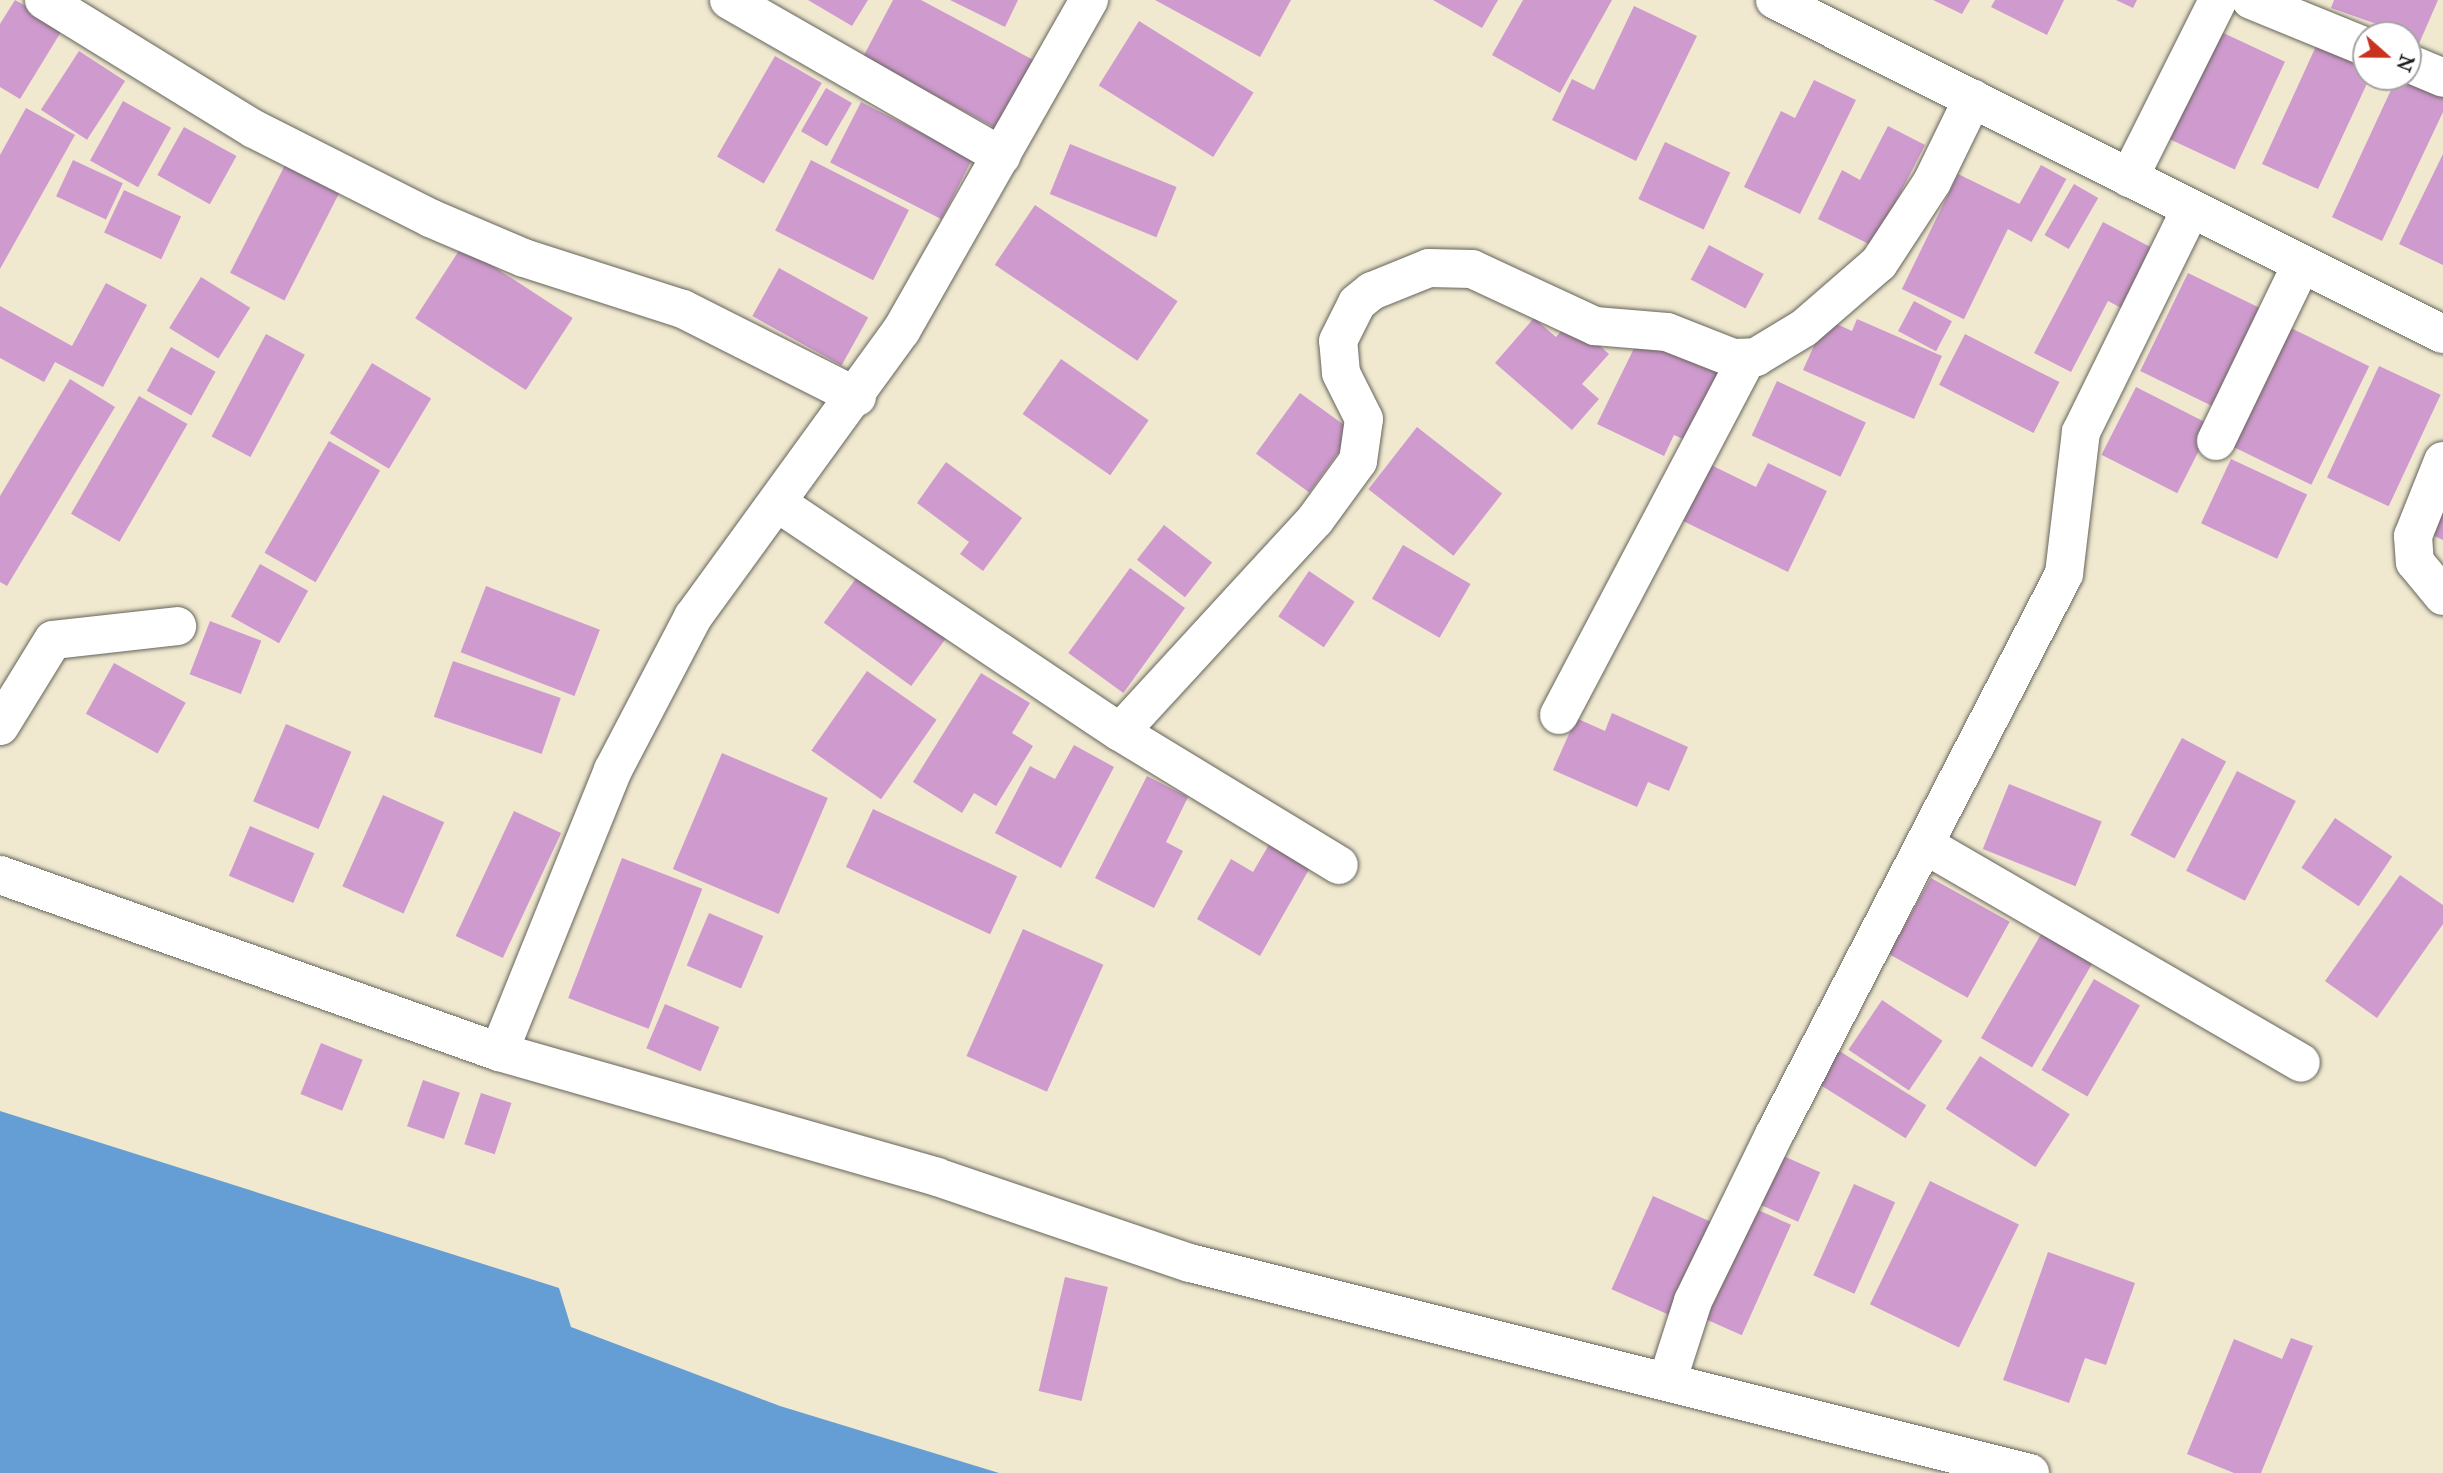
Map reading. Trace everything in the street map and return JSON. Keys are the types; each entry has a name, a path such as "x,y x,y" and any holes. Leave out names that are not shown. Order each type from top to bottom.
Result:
{"main road":[{"path":"44,0 265,135 418,212 524,258 682,309 857,397"},
{"path":"729,0 1001,156"},
{"path":"499,1052 613,771 667,663 693,617 857,397 1001,156 1089,0"},
{"path":"1775,0 2190,210 2443,334"},
{"path":"2129,178 2218,0"},
{"path":"2250,0 2352,41"},
{"path":"2422,70 2443,78"},
{"path":"1559,715 1747,359 1804,328 1879,263 1932,182 1973,98"},
{"path":"1667,1382 1699,1289 2064,574 2081,432 2190,210"},
{"path":"2216,441 2301,265"},
{"path":"1120,732 1315,520 1358,461 1364,419 1341,373 1338,341 1357,303 1389,279 1429,268 1472,270 1595,326 1667,332 1747,359"},
{"path":"2443,461 2413,536 2415,562 2443,596"},
{"path":"779,504 1120,732 1339,865"},
{"path":"0,726 53,640 177,626"},
{"path":"1927,846 2301,1063"},
{"path":"0,875 499,1052 937,1177 1190,1263 2030,1473"}],"water":[{"path":"0,1111 559,1288 571,1327 780,1406 999,1473 0,1473"}],"building":[{"path":"15,0 64,27 20,99 0,87 0,24"},
{"path":"808,0 868,0 852,26"},
{"path":"893,0 921,0 1037,62 1001,131 863,57"},
{"path":"950,0 1018,0 1005,27"},
{"path":"1155,0 1291,0 1260,57"},
{"path":"1433,0 1498,0 1482,28"},
{"path":"1523,0 1612,0 1560,93 1492,55"},
{"path":"1933,0 1970,0 1962,14"},
{"path":"1995,0 2064,0 2047,35 1991,7"},
{"path":"2116,0 2137,0 2133,8"},
{"path":"2334,0 2438,0 2422,37 2422,21 2368,21 2331,8"},
{"path":"1634,6 1697,36 1636,161 1552,120 1572,79 1594,90"},
{"path":"1139,21 1253,93 1213,157 1099,85"},
{"path":"2217,30 2285,62 2235,170 2167,138"},
{"path":"2317,44 2352,60 2352,91 2364,91 2318,189 2262,164"},
{"path":"79,51 125,81 87,140 41,110"},
{"path":"775,56 822,83 764,183 717,156"},
{"path":"1814,80 1856,100 1800,214 1744,187 1781,111 1795,118"},
{"path":"2422,86 2443,94 2443,112 2382,241 2332,217 2390,91 2422,91"},
{"path":"826,88 852,103 827,146 801,131"},
{"path":"123,101 171,128 138,187 90,160"},
{"path":"861,102 972,159 942,219 830,163"},
{"path":"26,108 75,135 0,269 0,155"},
{"path":"1888,126 1925,145 1873,246 1818,219 1842,170 1860,180"},
{"path":"184,127 236,156 210,204 157,175"},
{"path":"1665,142 1730,172 1704,230 1638,199"},
{"path":"1070,144 1177,187 1156,237 1050,194"},
{"path":"2443,154 2443,265 2399,244"},
{"path":"73,160 123,183 106,219 56,196"},
{"path":"811,160 909,210 873,280 775,230"},
{"path":"285,165 339,193 284,301 230,273"},
{"path":"2041,165 2066,179 2031,242 2006,228"},
{"path":"1958,174 2020,204 1964,319 1902,289"},
{"path":"2074,184 2098,198 2069,249 2044,235"},
{"path":"124,190 181,217 161,259 104,233"},
{"path":"1035,205 1178,301 1137,361 995,265"},
{"path":"2103,222 2156,250 2125,310 2108,301 2071,372 2034,353"},
{"path":"1709,245 1764,274 1745,309 1691,279"},
{"path":"462,246 573,318 526,390 415,318"},
{"path":"779,268 868,317 842,366 752,316"},
{"path":"2188,273 2263,310 2216,408 2140,371"},
{"path":"201,277 250,308 218,359 169,328"},
{"path":"106,283 147,305 103,387 55,362 44,382 0,358 0,306 72,346"},
{"path":"1914,301 1952,321 1936,351 1898,331"},
{"path":"1534,318 1556,337 1571,320 1609,354 1582,384 1599,399 1572,430 1495,363"},
{"path":"1826,319 1852,331 1857,319 1942,356 1914,419 1803,370"},
{"path":"2291,328 2369,366 2311,485 2233,447"},
{"path":"266,334 305,355 250,457 212,436"},
{"path":"1965,334 2059,382 2034,433 1939,385"},
{"path":"1639,338 1728,363 1690,442 1674,435 1664,456 1597,424"},
{"path":"171,347 216,372 191,415 147,391"},
{"path":"1061,359 1149,420 1110,475 1023,414"},
{"path":"372,363 431,399 389,469 330,433"},
{"path":"2379,366 2441,395 2389,506 2327,477"},
{"path":"70,379 115,407 7,586 0,582 0,496"},
{"path":"1777,381 1866,422 1840,477 1752,435"},
{"path":"2136,387 2212,426 2177,493 2101,455"},
{"path":"1300,393 1353,432 1309,492 1256,454"},
{"path":"139,396 187,424 119,542 71,514"},
{"path":"1417,427 1502,493 1453,556 1368,489"},
{"path":"329,441 380,470 316,582 265,553"},
{"path":"2231,459 2307,494 2277,559 2201,523"},
{"path":"946,462 1022,518 983,571 960,554 969,542 917,503"},
{"path":"1768,463 1827,491 1788,572 1683,521 1711,465 1756,487"},
{"path":"2443,495 2443,540 2426,532"},
{"path":"1164,525 1212,563 1185,597 1137,560"},
{"path":"1403,545 1471,584 1440,638 1372,599"},
{"path":"260,564 308,591 279,643 231,616"},
{"path":"865,566 952,629 911,686 824,623"},
{"path":"1130,568 1185,608 1123,693 1068,653"},
{"path":"1309,571 1355,602 1324,647 1278,617"},
{"path":"486,586 600,630 574,696 461,652"},
{"path":"210,621 261,641 241,694 190,674"},
{"path":"453,661 561,698 542,754 434,717"},
{"path":"114,663 186,703 158,753 86,714"},
{"path":"867,671 937,720 881,799 811,750"},
{"path":"981,673 1030,703 1012,733 1033,746 996,806 974,793 962,813 913,782"},
{"path":"1612,713 1688,747 1669,791 1648,782 1637,807 1553,770 1576,718 1605,731"},
{"path":"286,724 351,752 319,829 253,801"},
{"path":"2182,738 2226,761 2175,859 2130,835"},
{"path":"1074,745 1114,767 1061,868 995,833 1030,766 1055,779"},
{"path":"722,753 828,798 779,914 673,869"},
{"path":"2237,771 2296,801 2245,901 2186,871"},
{"path":"1147,776 1188,797 1166,842 1183,851 1154,908 1095,878"},
{"path":"2009,784 2102,821 2075,886 1983,849"},
{"path":"383,795 444,822 404,914 342,886"},
{"path":"873,809 1017,876 990,934 846,867"},
{"path":"514,811 561,833 503,958 456,936"},
{"path":"2335,818 2392,857 2359,906 2301,868"},
{"path":"250,826 314,853 293,903 229,876"},
{"path":"1270,843 1311,866 1260,956 1197,919 1231,859 1253,872"},
{"path":"622,858 702,889 649,1029 568,998"},
{"path":"2400,875 2443,905 2443,924 2377,1018 2325,981"},
{"path":"1931,878 2010,922 1968,998 1889,954"},
{"path":"709,913 763,936 741,989 687,965"},
{"path":"1023,929 1103,965 1047,1092 966,1056"},
{"path":"2044,929 2095,958 2032,1068 1981,1038"},
{"path":"2094,979 2140,1006 2087,1096 2042,1070"},
{"path":"1882,1000 1943,1041 1909,1091 1848,1050"},
{"path":"665,1004 719,1027 701,1071 646,1048"},
{"path":"321,1043 363,1060 342,1111 300,1094"},
{"path":"1833,1047 1926,1105 1906,1138 1812,1080"},
{"path":"1980,1056 2070,1114 2035,1167 1946,1109"},
{"path":"423,1080 460,1093 444,1139 407,1126"},
{"path":"481,1093 511,1103 495,1154 464,1144"},
{"path":"1779,1154 1820,1172 1798,1222 1757,1203"},
{"path":"1930,1181 2019,1224 1959,1348 1870,1304"},
{"path":"1854,1184 1895,1202 1854,1294 1813,1275"},
{"path":"1653,1196 1717,1224 1675,1318 1612,1289"},
{"path":"1749,1206 1791,1225 1742,1335 1700,1317"},
{"path":"2048,1252 2135,1283 2106,1365 2085,1358 2069,1403 2003,1380"},
{"path":"1065,1277 1108,1287 1082,1401 1039,1391"},
{"path":"2291,1338 2313,1346 2261,1473 2234,1473 2187,1454 2234,1339 2282,1359"}]}
